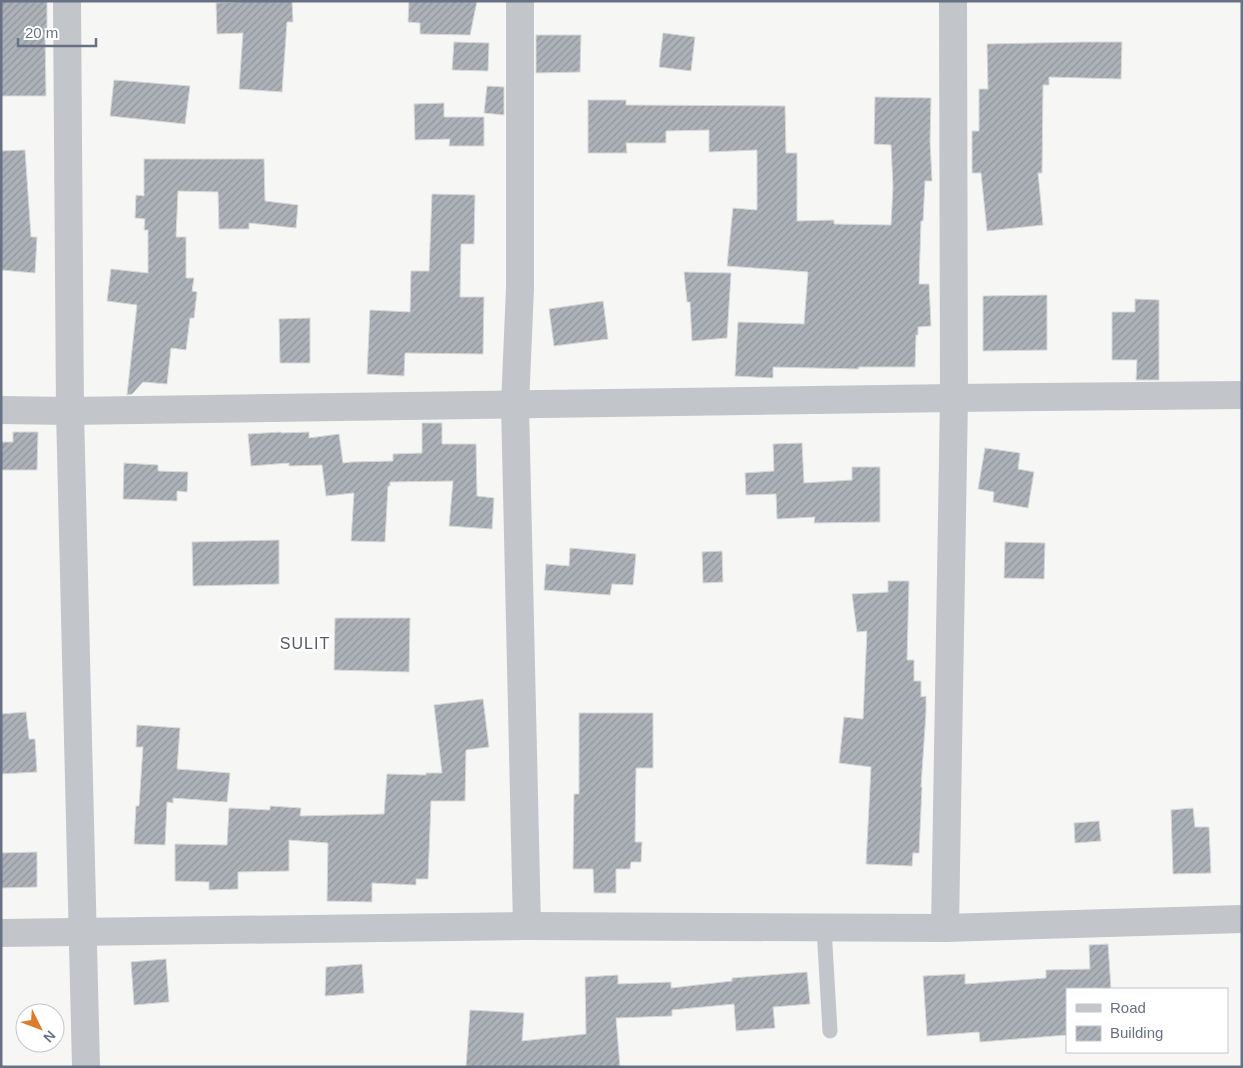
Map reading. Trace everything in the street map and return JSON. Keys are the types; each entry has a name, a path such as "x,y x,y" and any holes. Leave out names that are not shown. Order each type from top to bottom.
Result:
{"street":[{"path":"67,1 70,410 86,1067"},
{"path":"520,1 520,288 515,405 527,926"},
{"path":"945,928 954,398 953,1"},
{"path":"1,410 1242,396"},
{"path":"1,933 527,926 945,928 1242,919"}],"lane":[{"path":"824,928 830,1031"}],"building":[{"path":"1,1 47,1 47,34 45,34 46,96 1,96"},
{"path":"292,1 293,22 287,22 282,92 239,89 243,33 217,34 216,3"},
{"path":"409,1 477,1 470,35 420,34 420,23 408,22"},
{"path":"663,33 695,37 691,71 659,67"},
{"path":"536,35 581,35 580,72 536,73"},
{"path":"454,42 489,43 488,71 452,70"},
{"path":"1122,42 1121,79 1049,77 1049,85 1043,85 1042,173 1038,173 1043,225 987,231 981,173 972,173 972,131 979,131 979,89 988,89 987,44"},
{"path":"114,80 190,86 185,124 110,116"},
{"path":"487,86 504,87 504,115 484,113"},
{"path":"875,97 931,98 930,141 932,181 925,181 923,221 921,221 919,284 929,284 931,326 918,327 915,367 859,367 858,369 773,367 773,378 735,376 738,322 804,324 808,272 727,266 733,208 757,210 757,150 709,152 709,130 666,131 666,143 626,143 627,153 588,153 588,100 626,100 626,105 785,106 786,153 797,153 797,221 834,220 834,224 891,225 893,187 891,145 874,144"},
{"path":"444,103 444,117 484,117 484,146 449,146 450,139 415,140 414,104"},
{"path":"25,150 31,237 37,237 35,273 1,270 1,151"},
{"path":"144,159 264,159 265,201 298,205 296,228 249,223 249,229 219,229 218,192 178,191 176,237 186,237 186,278 194,278 192,291 197,292 194,318 190,318 186,350 171,348 167,384 143,382 132,394 127,395 137,305 107,301 111,269 148,273 148,230 144,230 145,219 135,218 136,195 144,196"},
{"path":"432,194 475,195 474,244 461,244 460,297 484,297 483,354 405,353 404,376 367,374 370,310 410,312 411,271 429,271"},
{"path":"684,272 731,273 727,338 692,341 690,302 687,302"},
{"path":"1047,295 1047,350 983,351 983,296"},
{"path":"1135,299 1159,300 1159,380 1136,380 1137,360 1112,360 1112,312 1135,312"},
{"path":"603,301 608,339 554,346 549,309"},
{"path":"310,318 310,363 280,363 279,319"},
{"path":"422,423 442,423 442,444 476,444 477,496 494,498 492,529 449,526 453,481 390,482 390,486 388,486 385,542 351,541 354,493 326,496 322,465 289,466 289,463 251,466 248,434 309,432 309,438 339,434 343,463 393,461 393,454 422,453"},
{"path":"13,432 38,432 37,470 1,470 1,442 13,442"},
{"path":"802,443 804,483 852,480 852,467 880,467 880,522 814,523 815,517 777,519 776,494 746,495 745,473 774,471 773,444"},
{"path":"985,448 1020,453 1018,469 1034,472 1028,508 993,502 994,492 978,489"},
{"path":"124,463 158,465 158,471 188,472 187,492 177,491 177,501 123,499"},
{"path":"279,540 279,584 193,586 192,542"},
{"path":"1005,542 1045,543 1044,579 1004,578"},
{"path":"570,548 636,554 633,585 612,584 610,595 544,590 546,564 569,566"},
{"path":"722,551 723,582 703,583 702,552"},
{"path":"888,581 909,581 907,660 914,660 914,681 921,681 921,697 926,696 919,853 913,853 912,866 866,864 871,767 839,763 844,717 863,719 867,631 857,632 852,594 888,592"},
{"path":"335,618 410,618 409,672 334,670"},
{"path":"483,699 489,747 466,750 465,801 431,801 428,879 416,879 416,885 372,883 372,902 327,901 328,843 289,840 289,871 238,872 238,889 209,890 209,882 175,881 175,844 227,845 229,808 270,810 270,806 301,808 300,816 384,814 387,774 426,775 426,773 442,773 434,705"},
{"path":"26,712 29,739 35,739 37,772 1,774 1,714"},
{"path":"579,713 653,713 653,768 636,768 635,842 642,842 641,862 631,862 630,869 616,869 616,893 594,893 593,869 573,869 574,794 579,794"},
{"path":"137,725 180,728 177,769 230,773 227,802 173,798 173,803 167,802 165,845 134,844 136,806 139,806 143,747 136,747"},
{"path":"1193,808 1195,827 1209,827 1211,873 1173,874 1171,810"},
{"path":"1099,821 1101,841 1075,843 1074,823"},
{"path":"37,852 37,887 1,888 1,853"},
{"path":"1108,944 1111,988 1066,988 1066,1035 980,1042 979,1032 927,1036 923,976 965,974 965,984 1046,978 1046,970 1090,969 1089,945"},
{"path":"166,959 169,1002 134,1005 131,962"},
{"path":"362,964 364,993 325,996 326,967"},
{"path":"807,972 810,1004 773,1007 775,1028 736,1031 734,1004 672,1010 672,1016 616,1018 620,1067 466,1067 470,1010 524,1013 522,1041 586,1034 585,977 618,975 618,984 671,982 671,988 732,981 732,978"}],"district":[{"name":"SULIT","path":"305,643"}]}
